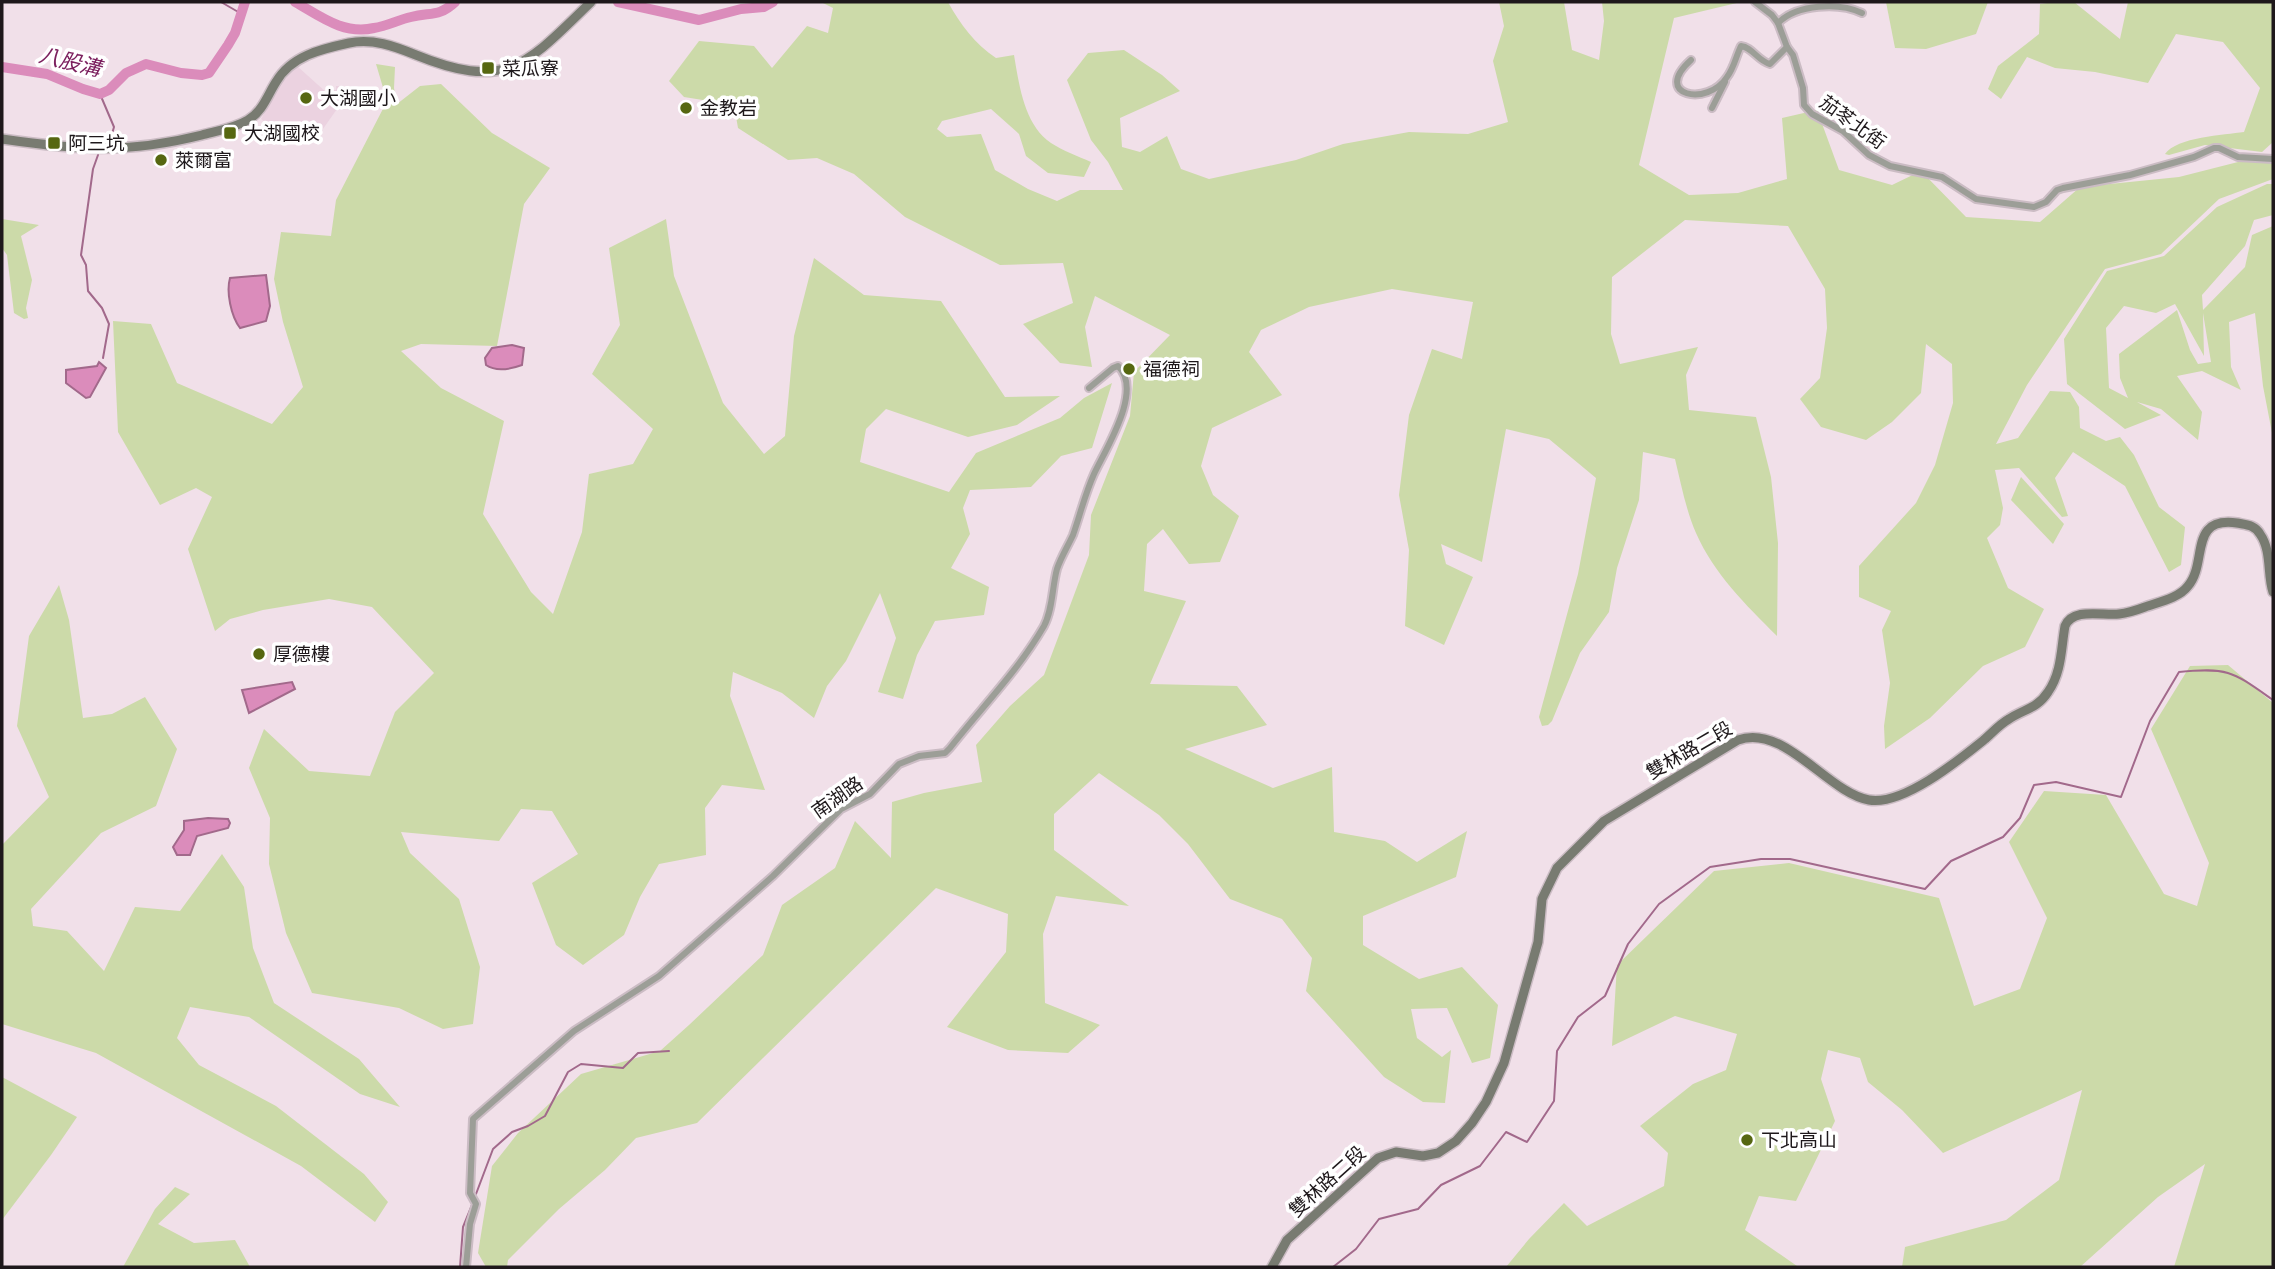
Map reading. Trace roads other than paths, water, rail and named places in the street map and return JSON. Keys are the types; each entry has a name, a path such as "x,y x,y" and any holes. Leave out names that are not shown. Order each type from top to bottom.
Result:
{"street":[{"path":"2,139 71,149 116,150 147,147 228,128 246,121 259,111 277,80 296,60 360,41 396,47 450,68 473,72 509,68 527,60 547,45 591,2"},
{"name":"茄苳北街","path":"1755,2 1778,23 1787,47 1794,55 1804,105 1812,114 1843,131 1869,155 1884,163 1942,177 1976,199 2034,207 2046,202 2057,190 2063,188 2130,175 2194,157 2214,148 2238,157 2273,159"},
{"path":"1778,23 1785,16 1817,5 1853,9 1862,13"},
{"path":"1712,108 1741,46 1746,46 1764,63 1770,64 1787,47"},
{"path":"1691,60 1677,75 1681,92 1700,94 1712,91 1726,80"},
{"name":"南湖路","path":"466,1267 470,1224 476,1204 470,1193 473,1119 574,1031 659,976 773,876 841,808 870,794 899,764 919,756 944,753 950,748 1028,652 1046,622 1058,567 1094,475 1120,424 1125,391 1125,379 1120,368 1113,368 1088,388"},
{"name":"雙林路二段","path":"1272,1267 1287,1240 1377,1158 1396,1152 1423,1156 1438,1153 1456,1141 1472,1123 1488,1098 1504,1063 1536,949 1546,886 1557,868 1604,821 1738,740 1751,736 1767,739 1798,756 1860,798 1880,801 1899,796 1955,762 2008,719 2038,705 2050,690 2056,676 2065,626 2069,619 2078,615 2125,613 2177,595 2188,587 2194,577 2206,532 2220,524 2228,522 2249,525 2260,533 2267,555 2273,592"}],"waterway":[{"path":"221,2 240,13"},
{"name":"八股溝","path":"2,67 47,74 100,94 109,90 126,73 146,64 202,75 209,73 228,45 245,2"},
{"name":"八股溝","path":"295,2 332,23 352,29 379,27 439,12 455,2"},
{"name":"八股溝","path":"618,2 699,20 741,9 764,7 773,2"},
{"path":"100,94 114,127 109,144"},
{"path":"98,155 93,169 81,255 86,265 88,291 102,308 109,324 103,358"},
{"path":"1333,1267 1356,1249 1379,1219 1418,1209 1441,1185 1480,1166 1506,1132 1527,1142 1554,1101 1557,1051 1578,1017 1605,996 1628,944 1659,904 1710,867 1761,859 1790,859 1925,889 1951,861 2003,837 2020,818 2034,785 2056,782 2121,797 2150,721 2179,672 2220,671 2239,678 2273,700"},
{"path":"476,1194 493,1149 512,1132 545,1116 568,1072 581,1064 623,1068 638,1053 669,1051"},
{"path":"460,1267 463,1227 472,1205"}],"place":[{"name":"菜瓜寮","path":"488,68"},
{"name":"大湖國小","path":"306,98"},
{"name":"金教岩","path":"686,108"},
{"name":"大湖國校","path":"230,133"},
{"name":"阿三坑","path":"54,143"},
{"name":"萊爾富","path":"161,160"},
{"name":"福德祠","path":"1129,369"},
{"name":"厚德樓","path":"259,654"},
{"name":"下北高山","path":"1747,1140"}]}
